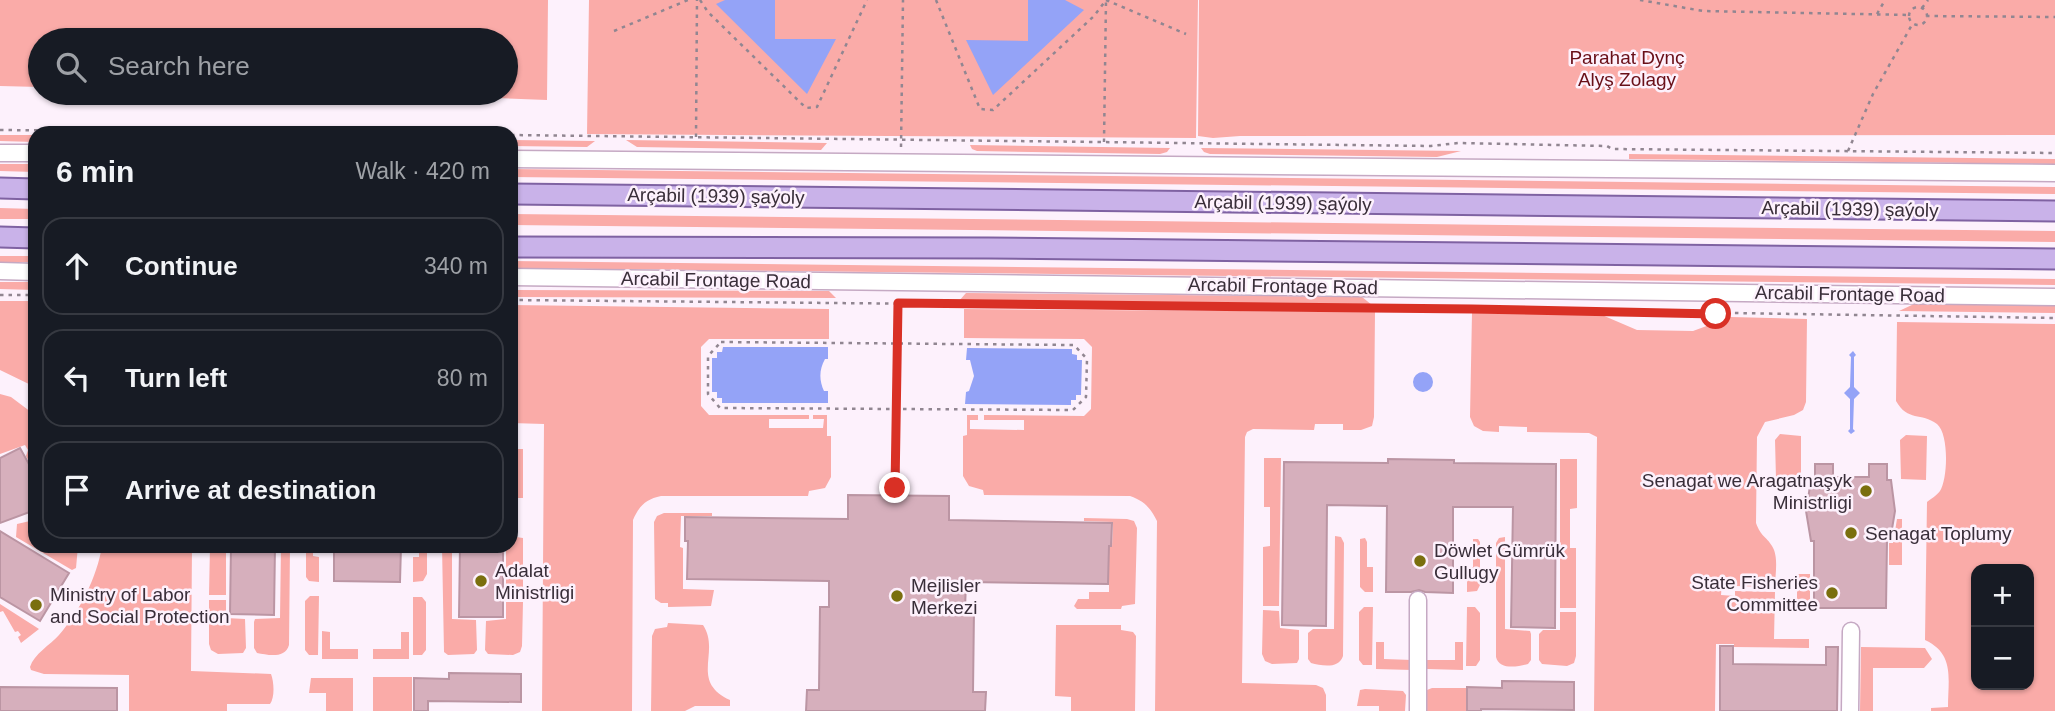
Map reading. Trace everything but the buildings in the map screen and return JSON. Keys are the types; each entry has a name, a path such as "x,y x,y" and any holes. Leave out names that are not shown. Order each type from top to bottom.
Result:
{"main road":[{"path":"0,188 28,189"},
{"name":"Arçabil (1939) şaýoly","path":"518,194 2055,211"},
{"path":"0,237 28,238"},
{"path":"518,247 1017,248 2055,259"}],"street":[{"path":"0,153 28,153"},
{"path":"518,159 2055,173"},
{"path":"0,271 28,272"},
{"name":"Arcabil Frontage Road","path":"518,277 2055,296"},
{"path":"1418,600 1418,711"},
{"path":"1850,711 1851,631"}],"path":[{"path":"614,31 688,0"},
{"path":"699,0 708,12 806,107 817,107 867,0"},
{"path":"696,137 699,0"},
{"path":"901,162 903,0"},
{"path":"936,0 980,109 993,110 1094,16 1106,0 1104,142"},
{"path":"1106,0 1186,34"},
{"path":"1640,0 1703,11 1909,15"},
{"path":"1877,14 1885,0"},
{"path":"1923,8 1928,0"},
{"path":"1909,15 1913,8 1923,8"},
{"path":"1913,23 1922,24 1926,16 1923,8"},
{"path":"1909,15 1913,23"},
{"path":"1926,16 2055,17"},
{"path":"1848,151 1873,94 1913,23"},
{"path":"0,130 28,130"},
{"path":"518,135 1431,146 1458,143 1607,146 1612,149 2055,153"},
{"path":"0,295 28,295"},
{"path":"518,300 1472,309 2055,318"},
{"path":"895,488 898,303"},
{"path":"721,342 897,343 1074,345 1087,359 1086,397 1073,411 897,409 720,408 708,394 708,356 721,342"}],"green space":[{"path":"0,0 548,0 547,100 518,99 518,28 28,28 28,87 0,86"},
{"path":"589,0 1198,0 1196,138 587,134"},
{"name":"Parahat Dynç Alyş Zolagy","path":"1199,0 2055,0 2055,135 1198,136"},
{"path":"0,135 28,135 28,142 0,141"},
{"path":"518,140 595,141 587,147 518,146"},
{"path":"626,140 827,143 821,150 637,147"},
{"path":"970,145 1170,148 1160,154 977,151"},
{"path":"1201,148 1461,151 1437,157 1210,154"},
{"path":"1629,154 2055,159 2055,164 1629,159"},
{"path":"0,164 28,164 28,172 0,171"},
{"path":"518,169 2055,187 2055,194 518,177"},
{"path":"0,208 28,209 28,219 0,219"},
{"path":"518,214 2055,231 2055,242 518,225"},
{"path":"0,256 28,256 28,262 0,262"},
{"path":"518,261 2055,279 2055,285 518,268"},
{"path":"0,282 28,282 28,290 0,289"},
{"path":"518,290 829,291 836,298 518,297"},
{"path":"966,293 1362,297 1372,305 959,301"},
{"path":"0,301 28,301 28,384 0,370"},
{"path":"1914,304 2055,305 2055,313 1899,311"},
{"path":"518,305 829,309 829,339 709,339 701,347 701,406 709,415 809,415 809,419 769,419 769,428 823,428 824,419 813,419 813,415 827,415 827,436 831,436 831,477 825,488 809,491 808,496 661,496 647,501 641,507 633,520 632,711 542,711 544,424 518,423"},
{"path":"964,309 1375,312 1372,426 1361,430 1343,430 1343,424 1315,424 1314,430 1253,429 1247,432 1245,437 1242,683 1316,685 1323,688 1326,695 1326,711 1155,711 1157,521 1149,508 1130,496 984,495 983,490 969,486 963,476 963,436 967,435 967,415 978,415 978,420 970,420 970,429 1024,430 1024,420 984,420 984,415 1084,416 1091,409 1092,347 1084,339 964,338"},
{"path":"1472,313 1602,315 1637,330 1693,331 1731,317 1807,319 1806,402 1803,410 1765,422 1757,437 1756,523 1774,550 1775,587 1735,586 1735,582 1722,581 1721,595 1735,596 1735,591 1775,592 1774,639 1809,639 1809,648 1734,647 1734,644 1716,644 1715,711 1594,711 1597,437 1589,433 1527,432 1527,427 1499,426 1499,432 1483,431 1474,426 1470,417"},
{"path":"1897,322 2055,324 2055,711 1931,711 1931,708 1948,707 1948,668 1941,652 1925,640 1927,502 1943,485 1945,446 1944,437 1937,424 1901,408 1896,401"},
{"path":"0,394 11,397 28,410 28,450 25,445 0,454"},
{"path":"1780,434 1801,436 1801,479 1776,479 1775,440"},
{"path":"1906,435 1927,436 1926,480 1901,479 1900,440"},
{"path":"518,449 523,449 523,498 518,498"},
{"path":"1264,458 1281,458 1279,606 1263,606 1263,547 1270,546 1270,507 1264,507"},
{"path":"1560,459 1577,459 1577,508 1570,509 1570,548 1576,548 1576,608 1560,608"},
{"path":"664,513 712,513 712,516 681,516 680,547 683,548 683,589 714,590 711,606 668,607 668,603 655,599 654,522 657,516"},
{"path":"1084,518 1134,521 1137,528 1135,604 1122,606 1121,609 1077,609 1074,606 1078,599 1089,599 1089,592 1109,592 1109,547 1112,547 1113,522 1084,521"},
{"path":"1897,519 1902,519 1902,565 1889,565 1889,543 1893,543"},
{"path":"28,521 28,544 16,537 17,524"},
{"path":"1335,536 1341,537 1344,543 1343,656 1338,663 1325,666 1311,663 1308,659 1308,633 1313,629 1334,629"},
{"path":"518,537 523,538 523,597 506,597 506,553 518,553"},
{"path":"1505,537 1505,629 1530,631 1531,634 1531,660 1528,664 1514,667 1501,664 1496,657 1496,543 1499,538"},
{"path":"1365,538 1367,567 1373,567 1373,592 1365,592 1360,587 1360,539"},
{"path":"1473,539 1480,542 1480,585 1477,591 1467,592 1467,568 1473,567"},
{"path":"43,553 77,553 76,568 72,570"},
{"path":"100,553 192,553 191,671 271,674 274,689 270,704 227,704 227,711 129,711 129,675 44,674 31,670 35,658 67,626 81,604"},
{"path":"210,553 226,553 226,595 209,595"},
{"path":"281,553 290,553 289,645 280,654 257,653 254,648 255,619 280,618"},
{"path":"306,553 313,553 313,556 319,557 319,582 309,581 306,577"},
{"path":"419,553 427,553 427,574 423,581 413,582 413,557 419,557"},
{"path":"442,553 452,553 452,619 476,620 477,650 474,654 448,655 444,652"},
{"path":"1797,574 1810,574 1810,608 1797,608"},
{"path":"310,596 319,596 318,655 309,655 305,650 305,601"},
{"path":"413,597 422,597 426,602 426,650 422,655 413,655"},
{"path":"209,600 226,600 226,618 245,619 246,648 243,653 218,654 211,650"},
{"path":"506,602 523,602 520,652 513,655 488,654 485,650 486,621 506,619"},
{"path":"0,604 39,629 21,643 18,637 21,635 18,631 15,632 3,611 0,612"},
{"path":"1364,607 1373,607 1372,665 1363,665 1359,660 1359,612"},
{"path":"1467,607 1475,607 1480,613 1480,660 1476,666 1466,666"},
{"path":"1263,610 1279,611 1280,628 1299,630 1297,663 1272,664 1265,661 1262,654"},
{"path":"1560,612 1576,612 1574,663 1567,666 1542,664 1539,660 1539,634 1543,630 1560,630"},
{"path":"668,623 703,625 708,635 708,675 711,684 730,700 730,706 695,706 685,711 651,711 652,636 655,629 667,627"},
{"path":"1056,625 1121,625 1121,630 1133,632 1136,636 1135,711 1071,711 1071,697 1055,696"},
{"path":"322,631 330,632 330,649 358,649 358,659 322,659"},
{"path":"401,632 409,632 409,659 373,659 373,649 401,649"},
{"path":"1376,642 1384,642 1384,659 1412,660 1412,670 1376,669"},
{"path":"1455,642 1463,642 1463,670 1427,669 1427,660 1455,660"},
{"path":"1861,647 1925,648 1932,659 1924,668 1873,668 1873,711 1860,711"},
{"path":"373,677 412,677 412,711 373,711"},
{"path":"311,678 353,678 353,711 326,711 326,693 309,693"},
{"path":"1466,688 1466,711 1424,711 1424,697 1427,690"},
{"path":"1360,690 1403,691 1406,695 1405,711 1379,711 1379,706 1357,706"}],"water":[{"path":"725,0 775,0 775,39 836,39 807,94 716,4"},
{"path":"1028,0 1065,0 1084,10 993,95 966,40 1028,41"},
{"path":"723,347 828,347 828,359 823,363 820,375 824,391 828,391 828,403 722,403 722,398 717,398 717,392 712,392 712,358 717,358 717,352 722,352"},
{"path":"967,348 1072,349 1077,360 1082,360 1081,395 1076,395 1076,400 1071,400 1071,405 965,404 966,392 969,391 974,376 970,360 966,360"},
{"path":"1853,351 1856,355 1854,387 1860,393 1854,399 1855,431 1851,434 1848,431 1850,399 1844,393 1850,387 1849,355"},
{"path":"1423,372 1430,375 1433,382 1430,389 1423,392 1416,389 1413,382 1416,375"}],"place":[{"name":"Senagat we Aragatnaşyk Ministrligi","path":"1866,491"},
{"name":"Senagat Toplumy","path":"1851,533"},
{"name":"Döwlet Gümrük Gullugy","path":"1420,561"},
{"name":"Adalat Ministrligi","path":"481,581"},
{"name":"State Fisheries Committee","path":"1832,593"},
{"name":"Mejlisler Merkezi","path":"897,596"},
{"name":"Ministry of Labor and Social Protection","path":"36,605"}],"route":[{"path":"895,488 898,303 1716,314"}]}
